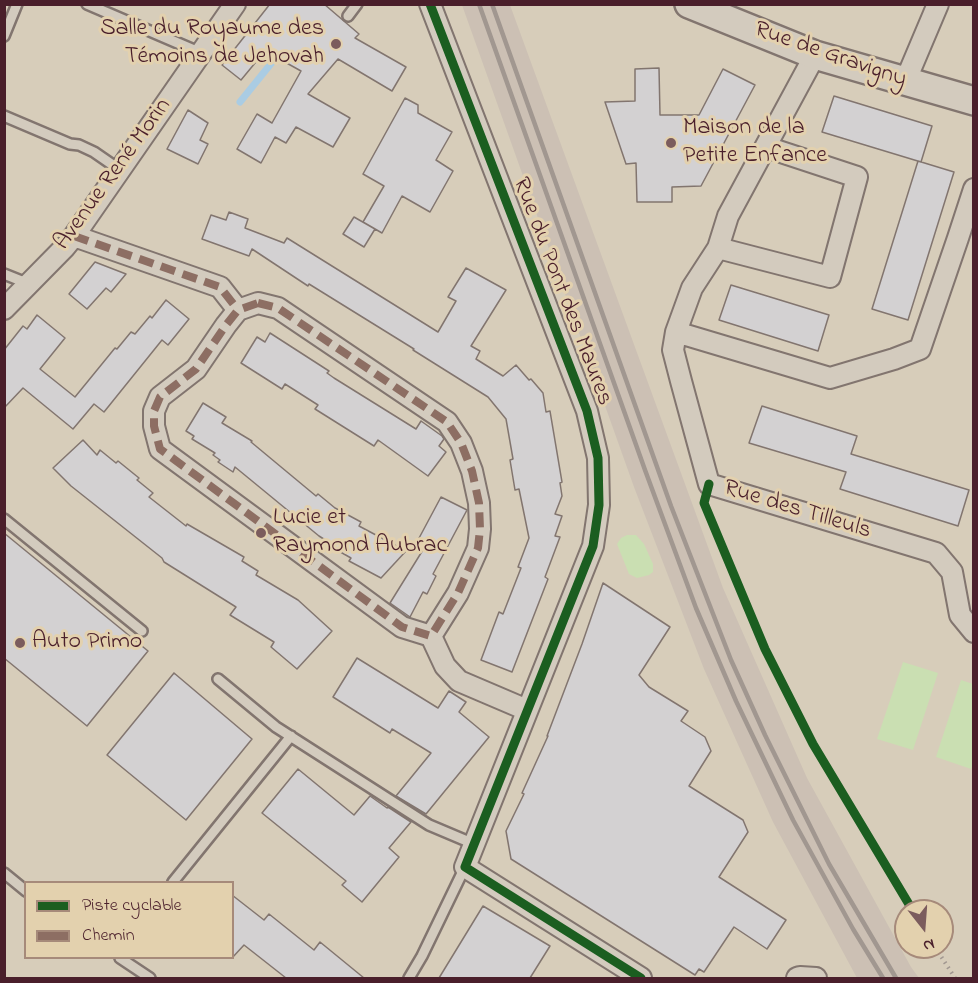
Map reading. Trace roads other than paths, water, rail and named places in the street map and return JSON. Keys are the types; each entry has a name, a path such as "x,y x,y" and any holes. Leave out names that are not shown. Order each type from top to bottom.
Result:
{"street":[{"name":"Avenue René Morin","path":"4,309 74,236 235,4"},
{"name":"Rue du Pont des Maures","path":"430,4 587,411 598,458 599,505 593,546 465,867"},
{"path":"905,82 938,4"},
{"name":"Rue de Gravigny","path":"703,7 815,55 974,101"},
{"name":"Rue des Tilleuls","path":"815,55 728,216 718,248 692,288 676,332 673,350 709,484 936,553 952,572 960,615 974,632"},
{"path":"718,248 830,277 857,177 766,147"},
{"path":"676,332 830,378 920,349 966,241 974,189"},
{"path":"74,236 220,287 238,310"},
{"path":"431,636 458,593 478,548 479,503 472,471 461,443 447,422 278,308 258,303 238,310 196,369 160,397 154,411 154,426 160,449 402,627 431,636 445,666 459,681 527,710"},
{"path":"465,867 641,978"},
{"path":"797,978 816,978"}],"lane":[{"path":"4,36 17,4"},
{"path":"87,4 201,53"},
{"path":"348,16 357,4"},
{"path":"4,116 69,144 79,145 94,152 120,170"},
{"path":"4,274 29,284"},
{"path":"4,519 142,631"},
{"path":"218,679 276,727 429,825 474,844"},
{"path":"173,881 291,736"},
{"path":"409,978 465,867"},
{"path":"4,873 24,889"},
{"path":"123,959 150,978"}],"waterway":[{"path":"240,102 282,50"}],"railway":[{"path":"479,4 696,608 736,701 793,820 853,929 883,978"},
{"path":"492,4 671,506 731,660 765,735 829,864 896,978"}],"place":[{"name":"Salle du Royaume des Témoins de Jehovah","path":"336,44"},
{"name":"Maison de la Petite Enfance","path":"671,143"},
{"name":"Lucie et Raymond Aubrac","path":"261,533"},
{"name":"Auto Primo","path":"20,643"}]}
